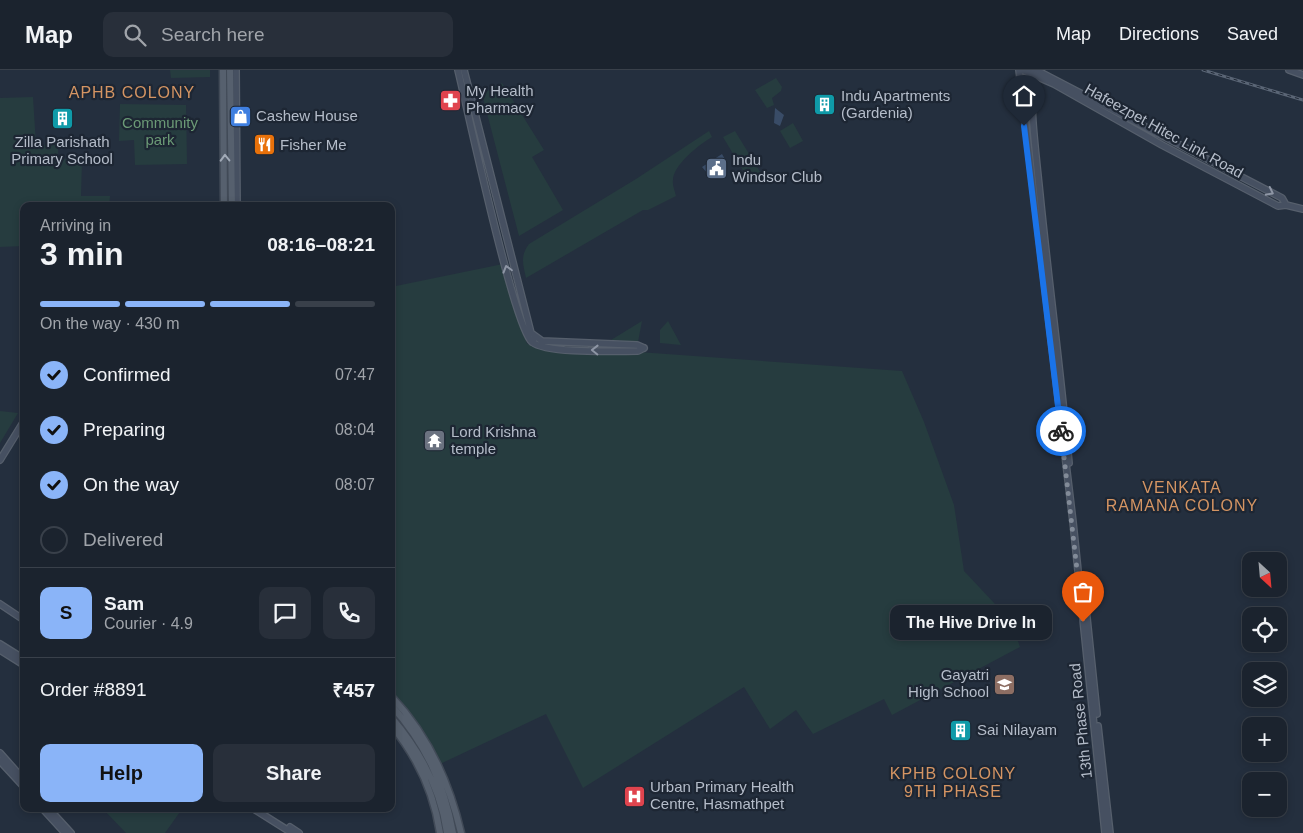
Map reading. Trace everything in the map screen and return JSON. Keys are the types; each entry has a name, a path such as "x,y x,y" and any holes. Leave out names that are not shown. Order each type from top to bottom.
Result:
{"main road":[{"path":"223,70 224,202"},
{"path":"230,70 232,202"},
{"path":"395,701 428,742 448,787 461,833"},
{"path":"395,710 419,740 430,760 444,794 453,833"},
{"path":"395,722 416,749 428,769 438,793 447,833"},
{"path":"395,730 403,740 422,774 435,807 440,833"}],"street":[{"path":"236,70 237,202"},
{"path":"458,70 502,252 525,334 541,347 577,350 638,351 644,348 637,345 533,340"},
{"path":"464,70 528,327 533,340"},
{"name":"Hafeezpet Hitec Link Road","path":"1021,70 1034,71 1055,82 1224,178 1278,206 1286,205 1303,209"},
{"name":"13th Phase Road","path":"1021,70 1024,126 1066,448"},
{"path":"1290,70 1303,75"},
{"name":"13th Phase Road","path":"1034,71 1034,125 1048,281 1104,802 1105,833"},
{"path":"1024,126 1034,125"},
{"path":"0,460 20,428"},
{"path":"0,604 20,617"},
{"path":"0,644 20,656"},
{"path":"0,650 20,662"},
{"path":"0,753 20,776"},
{"path":"0,760 20,782"},
{"name":"13th Phase Road","path":"1104,802 1110,833"},
{"path":"46,812 65,833"},
{"path":"52,812 71,833"},
{"path":"259,812 292,833"},
{"path":"266,812 299,833"}],"green space":[{"path":"170,70 210,70 210,77 171,78"},
{"path":"776,78 782,87 781,91 772,98 774,105 767,108 755,90"},
{"path":"502,83 544,150 532,157 563,210 519,236 482,94"},
{"path":"33,97 36,145 58,145 58,159 82,160 81,196 110,196 109,202 20,202 20,246 0,247 0,98"},
{"name":"Community park","path":"120,104 186,105 187,164 135,165 134,140 119,141"},
{"path":"793,123 803,141 790,148 780,131"},
{"path":"709,131 712,137 688,156 677,168 673,180 676,196 648,210 643,210 526,278 523,256 529,244 636,179"},
{"path":"735,131 762,175 750,182 723,137"},
{"path":"503,264 527,344 902,371 924,422 954,505 964,571 1011,621 1020,647 892,715 884,699 813,734 796,710 770,729 744,687 583,788 546,714 440,764 395,702 395,286"},
{"path":"642,321 638,342 611,340"},
{"path":"668,321 681,345 660,343 660,330"},
{"path":"0,411 18,413 0,443"},
{"path":"106,812 180,812 165,833 126,833"}],"water":[{"path":"775,108 784,115 780,126 774,123"},
{"path":"722,154 727,163 708,174 702,167"}],"railway":[{"path":"1203,70 1303,100"}],"way so far":[{"path":"1061,431 1073,522 1083,622"}],"place":[{"name":"My Health Pharmacy","path":"450,100"},
{"name":"Indu Apartments (Gardenia)","path":"825,105"},
{"name":"Cashew House","path":"240,116"},
{"name":"Zilla Parishath Primary School","path":"62,119"},
{"name":"Fisher Me","path":"264,145"},
{"name":"Indu Windsor Club","path":"716,169"},
{"name":"Lord Krishna temple","path":"435,441"},
{"name":"The Hive Drive In","path":"1083,622"},
{"name":"Gayatri High School","path":"1005,684"},
{"name":"Sai Nilayam","path":"961,730"},
{"name":"Urban Primary Health Centre, Hasmathpet","path":"634,796"}],"district":[{"name":"APHB COLONY","path":"132,92"},
{"name":"VENKATA RAMANA COLONY","path":"1182,496"},
{"name":"KPHB COLONY 9TH PHASE","path":"953,782"}],"route":[{"path":"1024,126 1061,431"}]}
